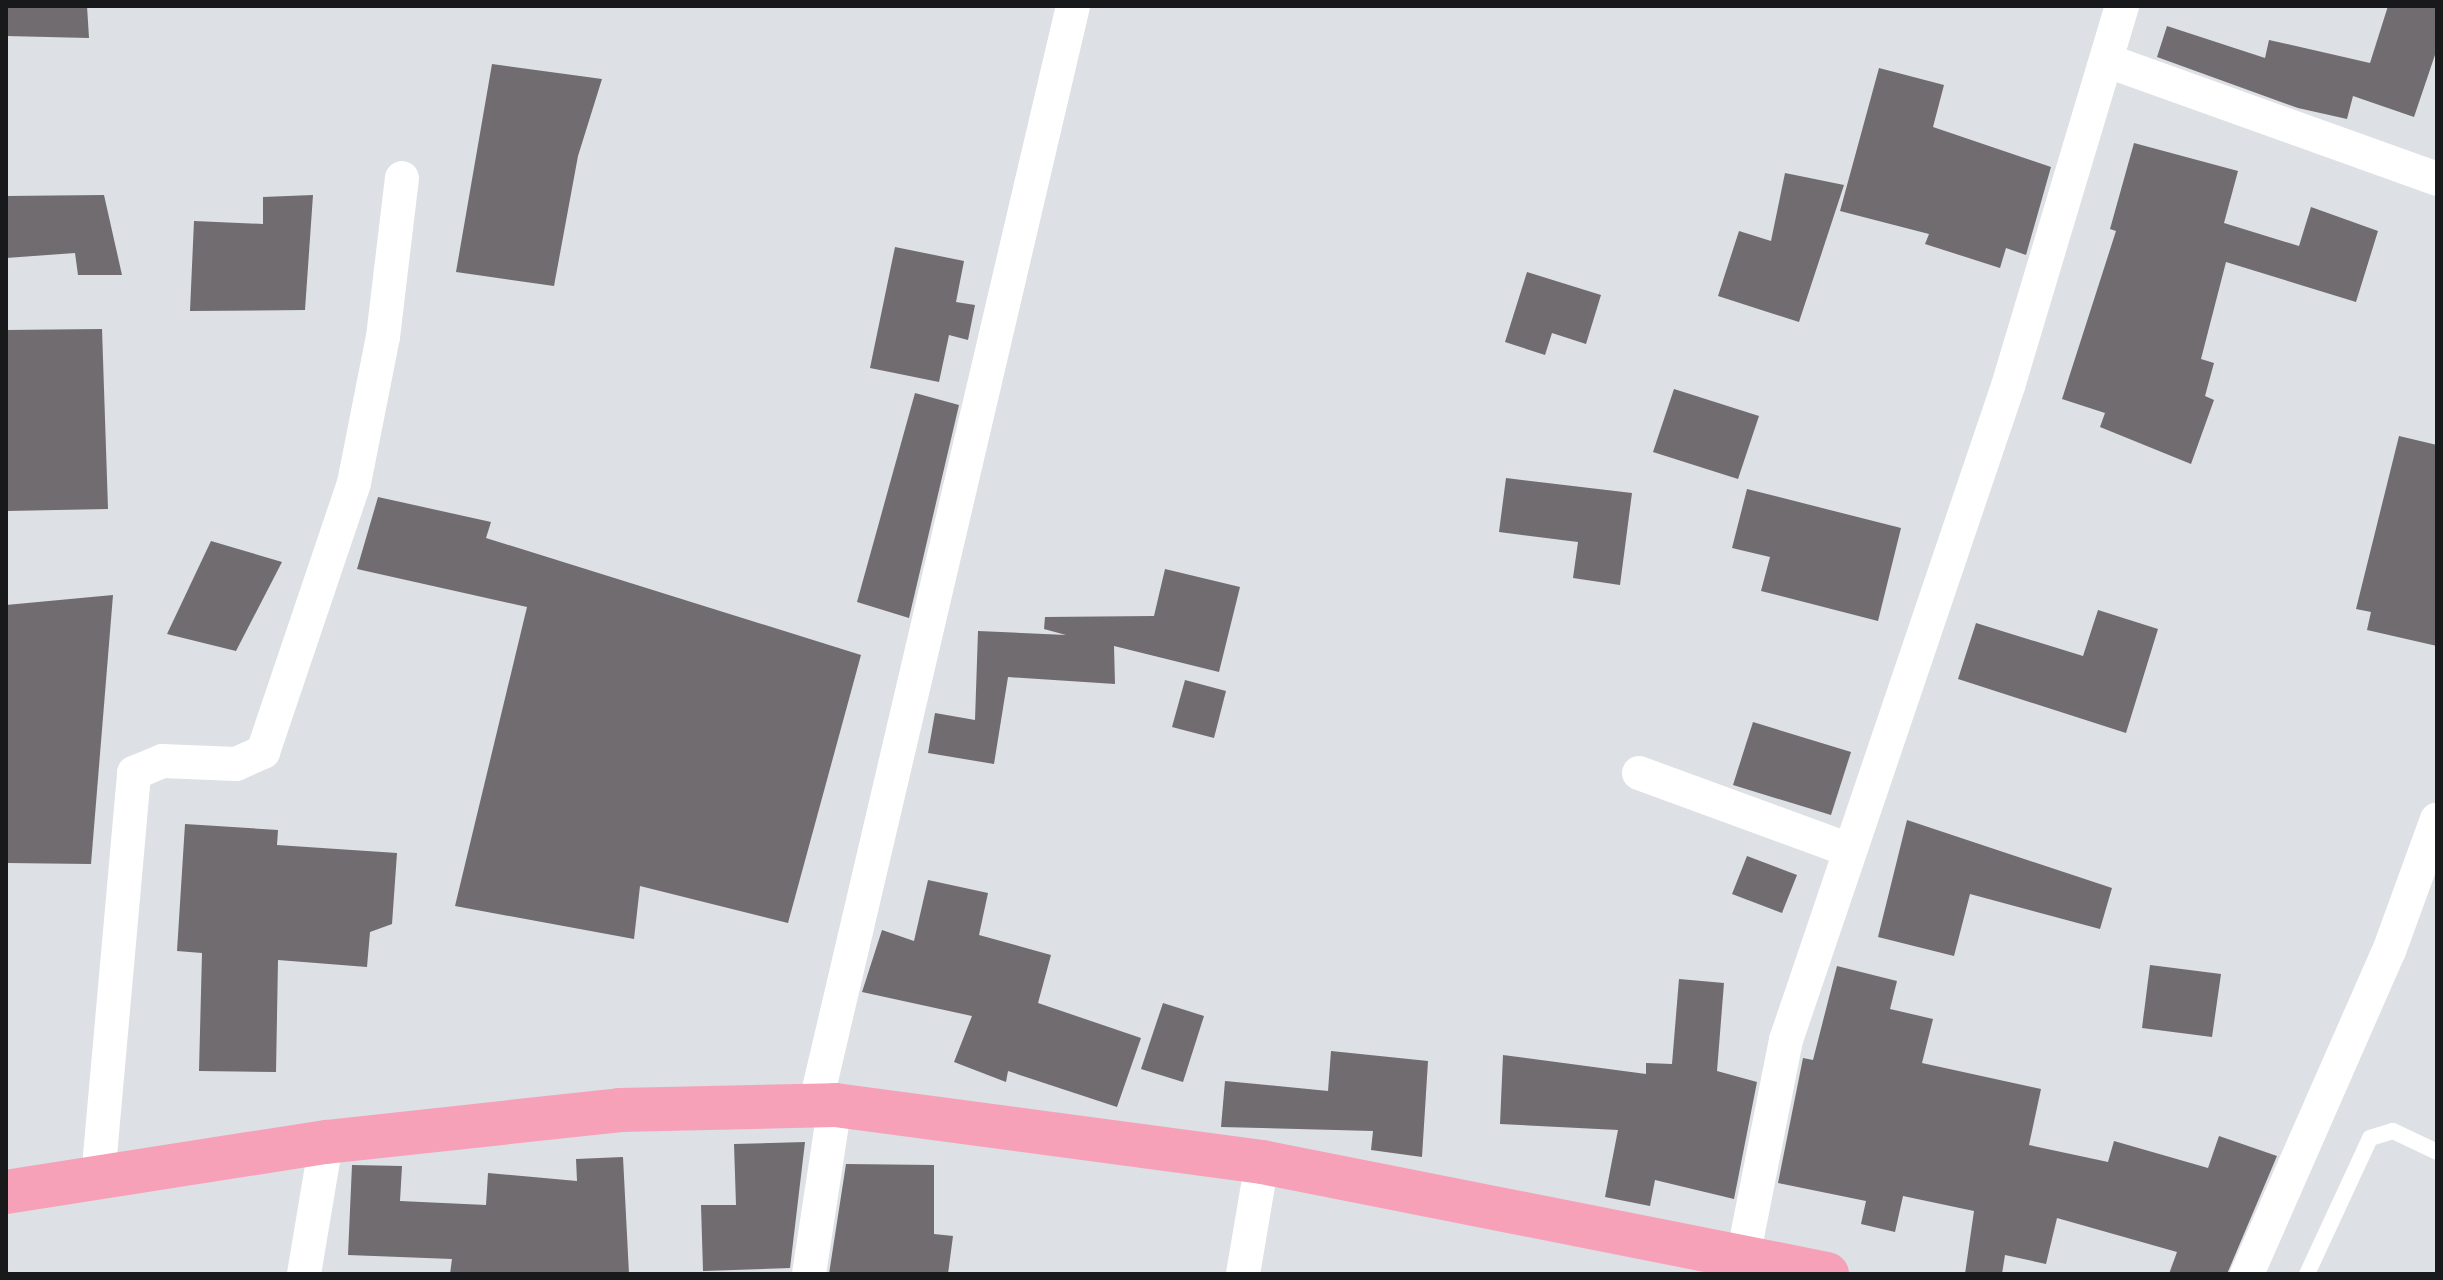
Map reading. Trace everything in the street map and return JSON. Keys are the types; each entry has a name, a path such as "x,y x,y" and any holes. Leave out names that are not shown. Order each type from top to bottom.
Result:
{"highway":[{"path":"6,1192 326,1142 620,1110 825,1106 1262,1162 1827,1274"}],"street":[{"path":"809,1274 825,1106 1073,6"},
{"path":"1743,1257 1786,1040 2008,386 2122,6"},
{"path":"2108,61 2437,179"},
{"path":"98,1178 134,773 162,761 236,764 263,752 354,483 402,178"},
{"path":"1639,773 1849,850"},
{"path":"2247,1274 2389,951 2437,819"},
{"path":"304,1274 326,1142"},
{"path":"1243,1274 1262,1162"}],"lane":[{"path":"2307,1274 2370,1138 2393,1131 2437,1152"}],"building":[{"path":"6,6 87,6 89,38 6,36"},
{"path":"2388,6 2437,6 2437,49 2414,117 2353,96 2347,119 2298,108 2157,57 2167,26 2265,58 2269,40 2370,63"},
{"path":"492,64 602,79 578,156 554,286 456,272"},
{"path":"1879,68 1944,85 1933,127 2051,167 2026,255 2006,248 2000,268 1925,244 1929,234 1840,211"},
{"path":"2134,143 2238,171 2224,223 2299,246 2311,207 2378,231 2356,302 2226,262 2201,359 2214,363 2205,396 2214,400 2191,464 2100,427 2105,413 2062,399 2116,231 2110,229"},
{"path":"1785,173 1844,185 1799,322 1718,296 1739,231 1771,241"},
{"path":"104,195 122,275 78,275 75,253 6,258 6,196"},
{"path":"313,195 305,310 190,311 194,221 263,224 263,197"},
{"path":"895,247 964,261 956,302 975,305 968,340 949,335 939,382 870,368"},
{"path":"1527,272 1601,295 1586,344 1552,333 1545,355 1505,342"},
{"path":"102,329 108,509 6,511 6,330"},
{"path":"1674,389 1759,416 1738,479 1653,452"},
{"path":"915,393 959,405 909,618 857,602"},
{"path":"2399,436 2437,445 2437,646 2367,630 2371,612 2356,609"},
{"path":"1506,478 1632,493 1620,585 1573,578 1578,542 1499,532"},
{"path":"1747,489 1901,528 1878,621 1761,591 1770,557 1732,548"},
{"path":"378,497 491,522 486,538 861,655 788,923 640,886 634,939 455,906 527,607 357,569"},
{"path":"211,541 282,562 236,651 167,634"},
{"path":"1165,569 1240,587 1219,672 1114,646 1115,684 1008,677 994,764 928,753 935,713 975,720 978,631 1066,635 1044,629 1045,617 1154,616"},
{"path":"113,595 91,864 6,863 6,605"},
{"path":"2098,610 2158,629 2126,733 1958,679 1976,623 2083,656"},
{"path":"1185,680 1226,691 1214,738 1172,727"},
{"path":"1753,722 1851,752 1831,815 1733,785"},
{"path":"1907,820 2112,888 2100,929 1970,894 1954,956 1878,937"},
{"path":"185,824 278,830 277,845 397,853 392,924 370,932 367,967 278,960 276,1072 199,1071 202,953 177,951"},
{"path":"1747,856 1797,875 1782,913 1732,894"},
{"path":"928,880 988,893 979,935 1051,955 1038,1003 1141,1038 1117,1107 1008,1071 1006,1082 954,1062 972,1016 862,992 882,930 914,941"},
{"path":"2150,965 2221,974 2212,1037 2142,1028"},
{"path":"1837,966 1897,981 1890,1009 1933,1019 1922,1063 2041,1089 2029,1145 2108,1162 2114,1141 2208,1168 2219,1136 2277,1156 2227,1274 2169,1274 2177,1252 2057,1218 2046,1264 2005,1255 2002,1274 1965,1274 1974,1211 1903,1196 1895,1232 1861,1224 1866,1201 1778,1183 1803,1058 1813,1060"},
{"path":"1679,979 1724,983 1717,1071 1757,1082 1734,1199 1655,1180 1650,1206 1605,1197 1618,1130 1500,1124 1503,1055 1646,1074 1646,1063 1672,1064"},
{"path":"1163,1003 1204,1016 1183,1082 1141,1069"},
{"path":"1331,1051 1428,1061 1422,1157 1371,1150 1373,1131 1221,1127 1225,1081 1328,1091"},
{"path":"805,1142 790,1268 703,1271 701,1205 736,1205 734,1144"},
{"path":"623,1157 629,1274 450,1274 452,1259 348,1255 352,1165 402,1166 400,1201 486,1205 488,1173 577,1181 576,1159"},
{"path":"846,1164 934,1165 934,1234 953,1236 948,1274 829,1274"}]}
